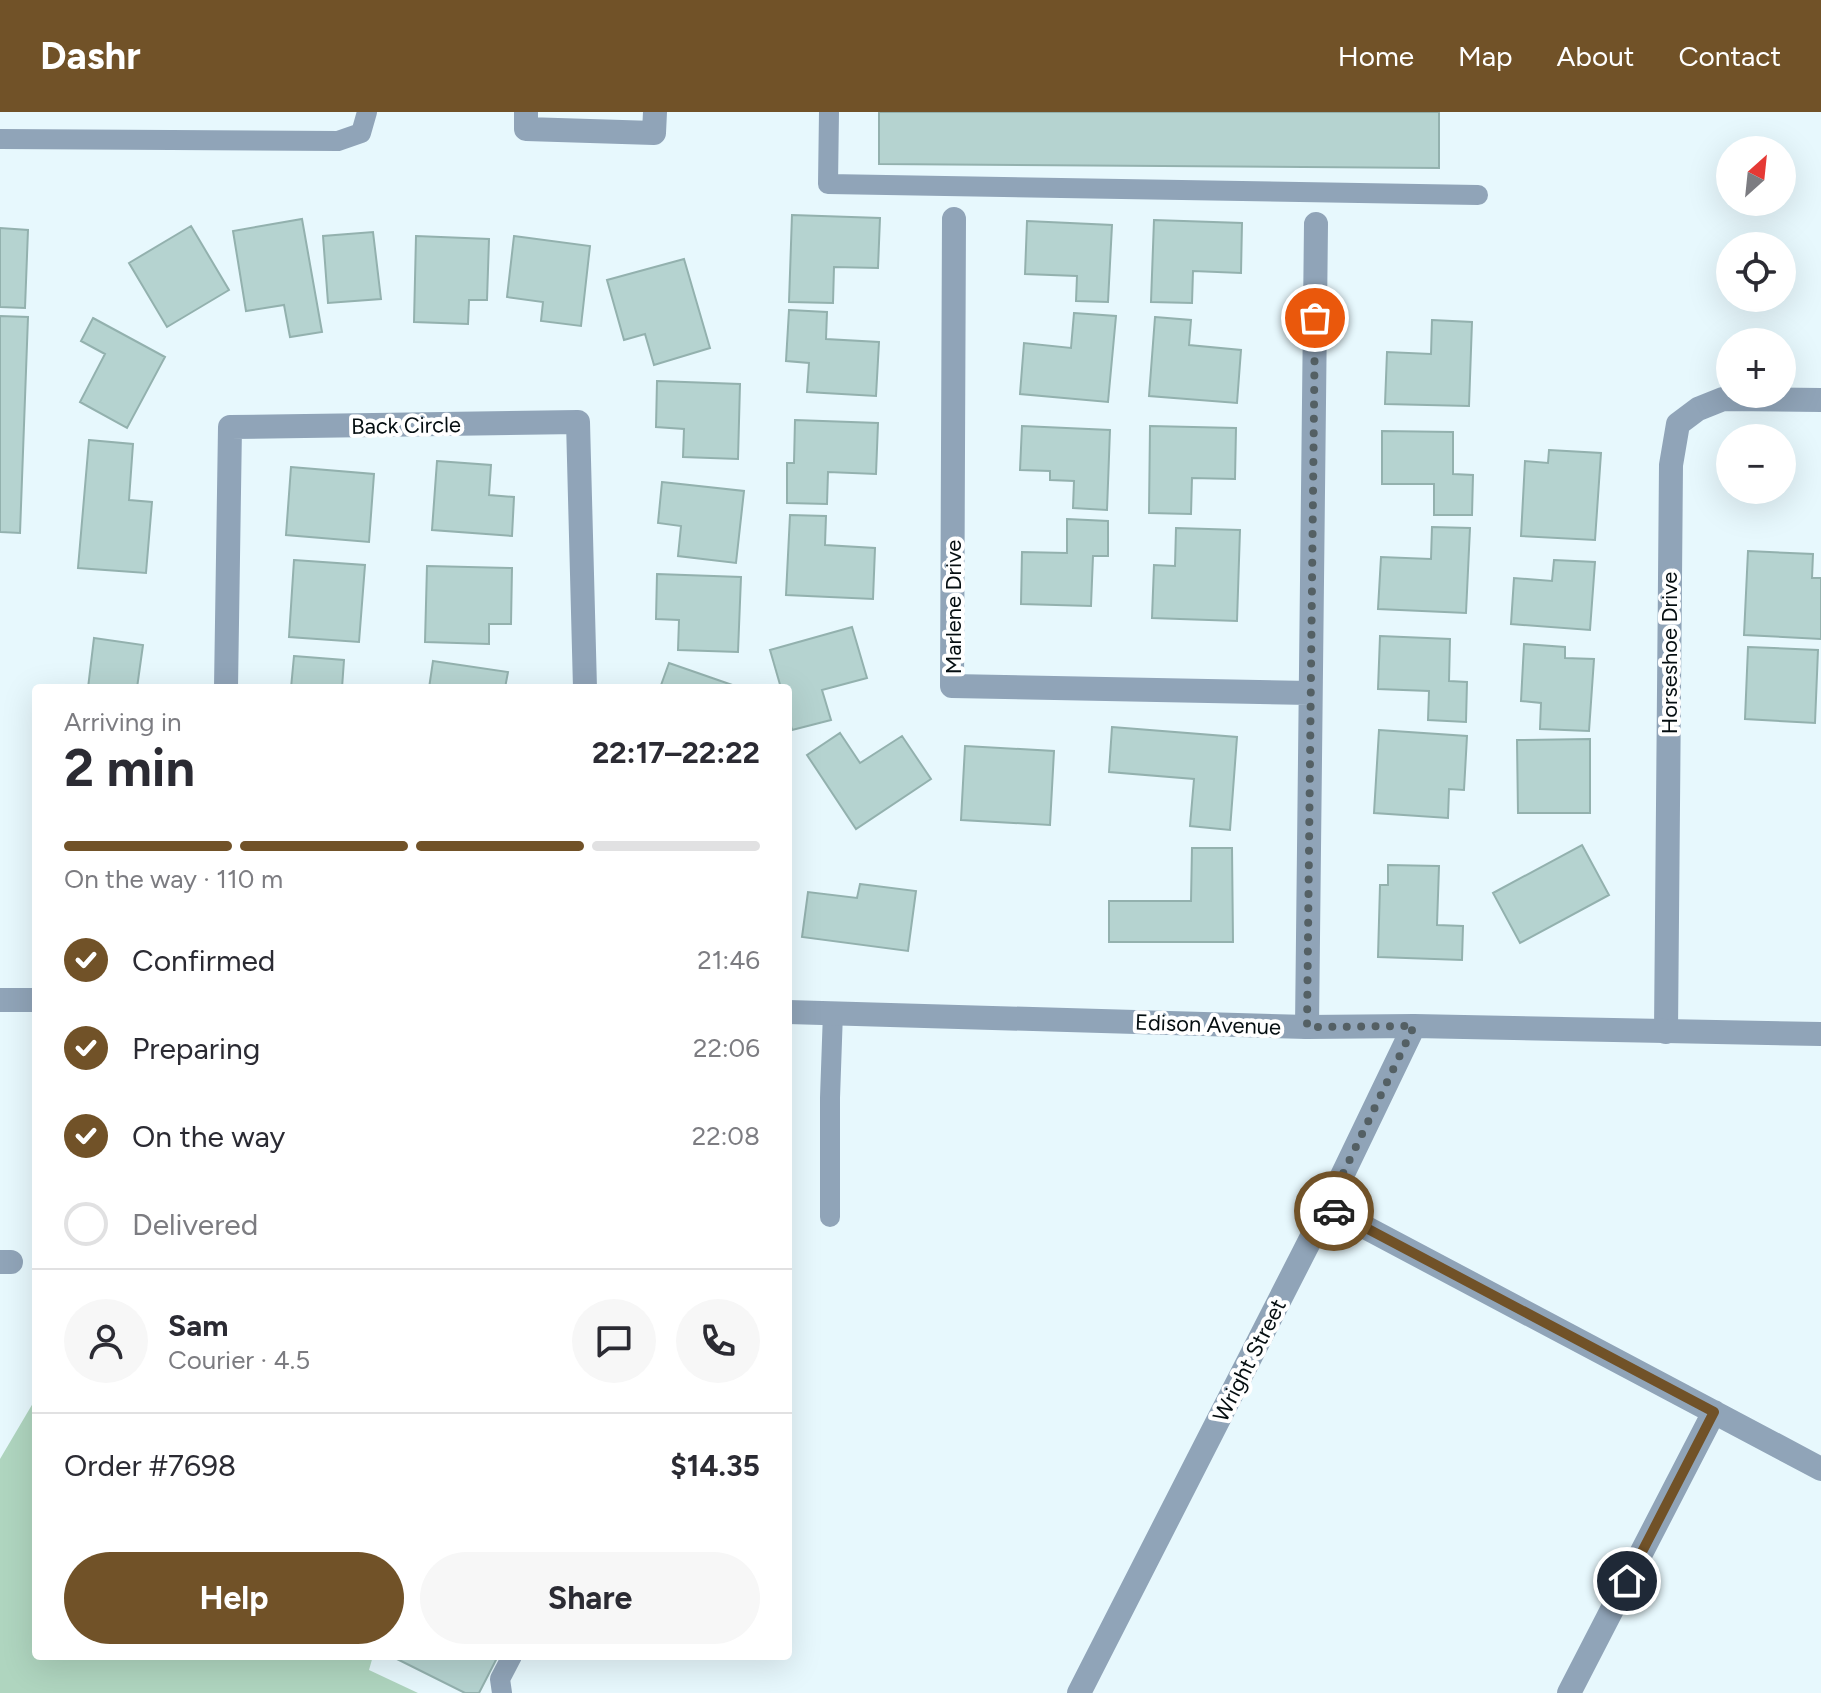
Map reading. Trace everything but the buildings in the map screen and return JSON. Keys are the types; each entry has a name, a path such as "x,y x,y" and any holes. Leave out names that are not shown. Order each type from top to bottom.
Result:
{"street":[{"path":"526,112 526,129 654,122"},
{"name":"Marlene Drive","path":"954,219 952,686 1310,693"},
{"path":"1307,1027 1316,224"},
{"name":"Horseshoe Drive","path":"1666,1032 1671,465 1678,424 1698,409 1723,399 1821,400"},
{"name":"Back Circle","path":"226,684 230,427 578,422 585,684"},
{"path":"0,1000 32,1000"},
{"name":"Edison Avenue","path":"792,1012 1307,1027 1414,1026 1821,1034"},
{"name":"Wright Street","path":"1079,1693 1327,1207 1414,1026"},
{"path":"1327,1207 1821,1469"},
{"path":"1569,1693 1714,1412"}],"lane":[{"path":"0,139 338,141 361,133 367,112"},
{"path":"829,112 828,184 1478,195"},
{"path":"830,1217 833,1012"},
{"path":"502,1693 500,1679 510,1660"}],"green space":[{"path":"32,1405 32,1660 372,1660 369,1670 418,1693 0,1693 0,1459"}],"way so far":[{"path":"1315,318 1307,1027 1414,1026 1327,1207 1334,1211"}],"route":[{"path":"1334,1211 1714,1412 1627,1581"}]}
